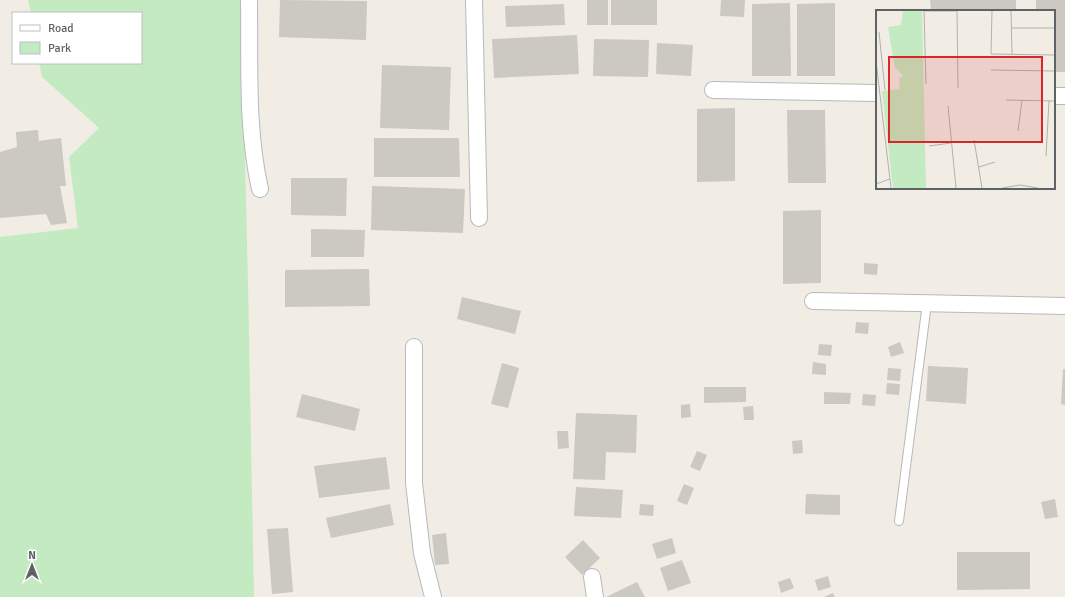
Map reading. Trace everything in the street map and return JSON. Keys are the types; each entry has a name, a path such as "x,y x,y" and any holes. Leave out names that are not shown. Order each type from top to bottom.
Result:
{"street":[{"path":"249,0 252,142 260,189"},
{"path":"474,0 479,218"},
{"path":"713,90 876,93"},
{"path":"813,301 1065,306"},
{"path":"414,347 414,483 422,553 432,597"},
{"path":"592,577 595,597"}],"lane":[{"path":"900,521 927,303"}],"green space":[{"path":"28,0 241,0 254,597 0,597 0,237 78,228 69,157 99,128 42,77 39,64 142,64 142,12 31,12"}],"building":[{"path":"280,0 367,1 366,40 279,37"},
{"path":"587,0 608,0 608,25 587,25"},
{"path":"611,0 657,0 657,25 611,25"},
{"path":"721,0 745,0 744,17 720,16"},
{"path":"930,0 1016,0 1016,10 931,10"},
{"path":"1036,0 1065,0 1065,72 1055,72 1055,10 1036,10"},
{"path":"790,3 791,76 752,76 752,4"},
{"path":"835,3 835,76 797,76 797,4"},
{"path":"564,4 565,25 506,27 505,6"},
{"path":"577,35 579,74 494,78 492,39"},
{"path":"594,39 649,40 648,77 593,76"},
{"path":"657,43 693,45 691,76 656,74"},
{"path":"382,65 451,67 449,130 380,128"},
{"path":"735,108 735,181 697,182 697,109"},
{"path":"787,110 825,110 826,183 788,183"},
{"path":"38,130 39,141 61,138 66,186 60,186 67,223 51,225 46,214 0,218 0,152 17,147 16,132"},
{"path":"374,138 459,138 460,177 374,177"},
{"path":"291,178 347,178 346,216 291,215"},
{"path":"372,186 465,189 463,233 371,230"},
{"path":"977,189 1016,189 1016,190"},
{"path":"821,210 821,283 783,284 783,211"},
{"path":"311,229 365,230 364,257 311,257"},
{"path":"864,263 878,264 877,275 864,274"},
{"path":"369,269 370,306 285,307 285,270"},
{"path":"462,297 521,311 515,334 457,319"},
{"path":"856,322 869,323 868,334 855,333"},
{"path":"900,342 904,353 891,357 888,347"},
{"path":"819,344 832,345 831,356 818,355"},
{"path":"813,362 826,364 826,375 812,374"},
{"path":"502,363 519,368 508,408 491,404"},
{"path":"928,366 968,368 966,404 926,401"},
{"path":"888,368 901,369 900,381 887,380"},
{"path":"1063,369 1065,369 1065,405 1061,404"},
{"path":"887,383 900,384 899,395 886,394"},
{"path":"704,387 746,387 746,402 704,403"},
{"path":"824,392 851,393 850,404 824,404"},
{"path":"302,394 360,409 355,431 296,417"},
{"path":"863,394 876,395 875,406 862,405"},
{"path":"690,404 691,417 681,418 681,405"},
{"path":"753,406 754,420 744,420 743,407"},
{"path":"576,413 637,415 636,453 606,452 605,480 573,479"},
{"path":"557,431 568,431 569,448 558,449"},
{"path":"802,440 803,453 793,454 792,441"},
{"path":"697,451 707,455 700,471 690,467"},
{"path":"386,457 390,489 319,498 314,466"},
{"path":"684,484 694,488 687,505 677,501"},
{"path":"576,487 623,490 621,518 574,516"},
{"path":"806,494 840,495 840,515 805,514"},
{"path":"1055,499 1058,517 1045,519 1041,502"},
{"path":"390,504 394,525 331,538 326,518"},
{"path":"640,504 654,505 653,516 639,515"},
{"path":"288,528 293,592 272,594 267,529"},
{"path":"446,533 449,564 435,565 432,535"},
{"path":"672,538 676,553 657,559 652,544"},
{"path":"583,540 600,558 582,575 565,557"},
{"path":"957,552 1030,552 1030,589 957,590"},
{"path":"682,560 691,583 668,591 660,568"},
{"path":"828,576 831,587 818,591 815,580"},
{"path":"790,578 794,588 781,593 778,582"},
{"path":"637,582 645,597 606,597"},
{"path":"833,593 835,597 824,597"}]}
